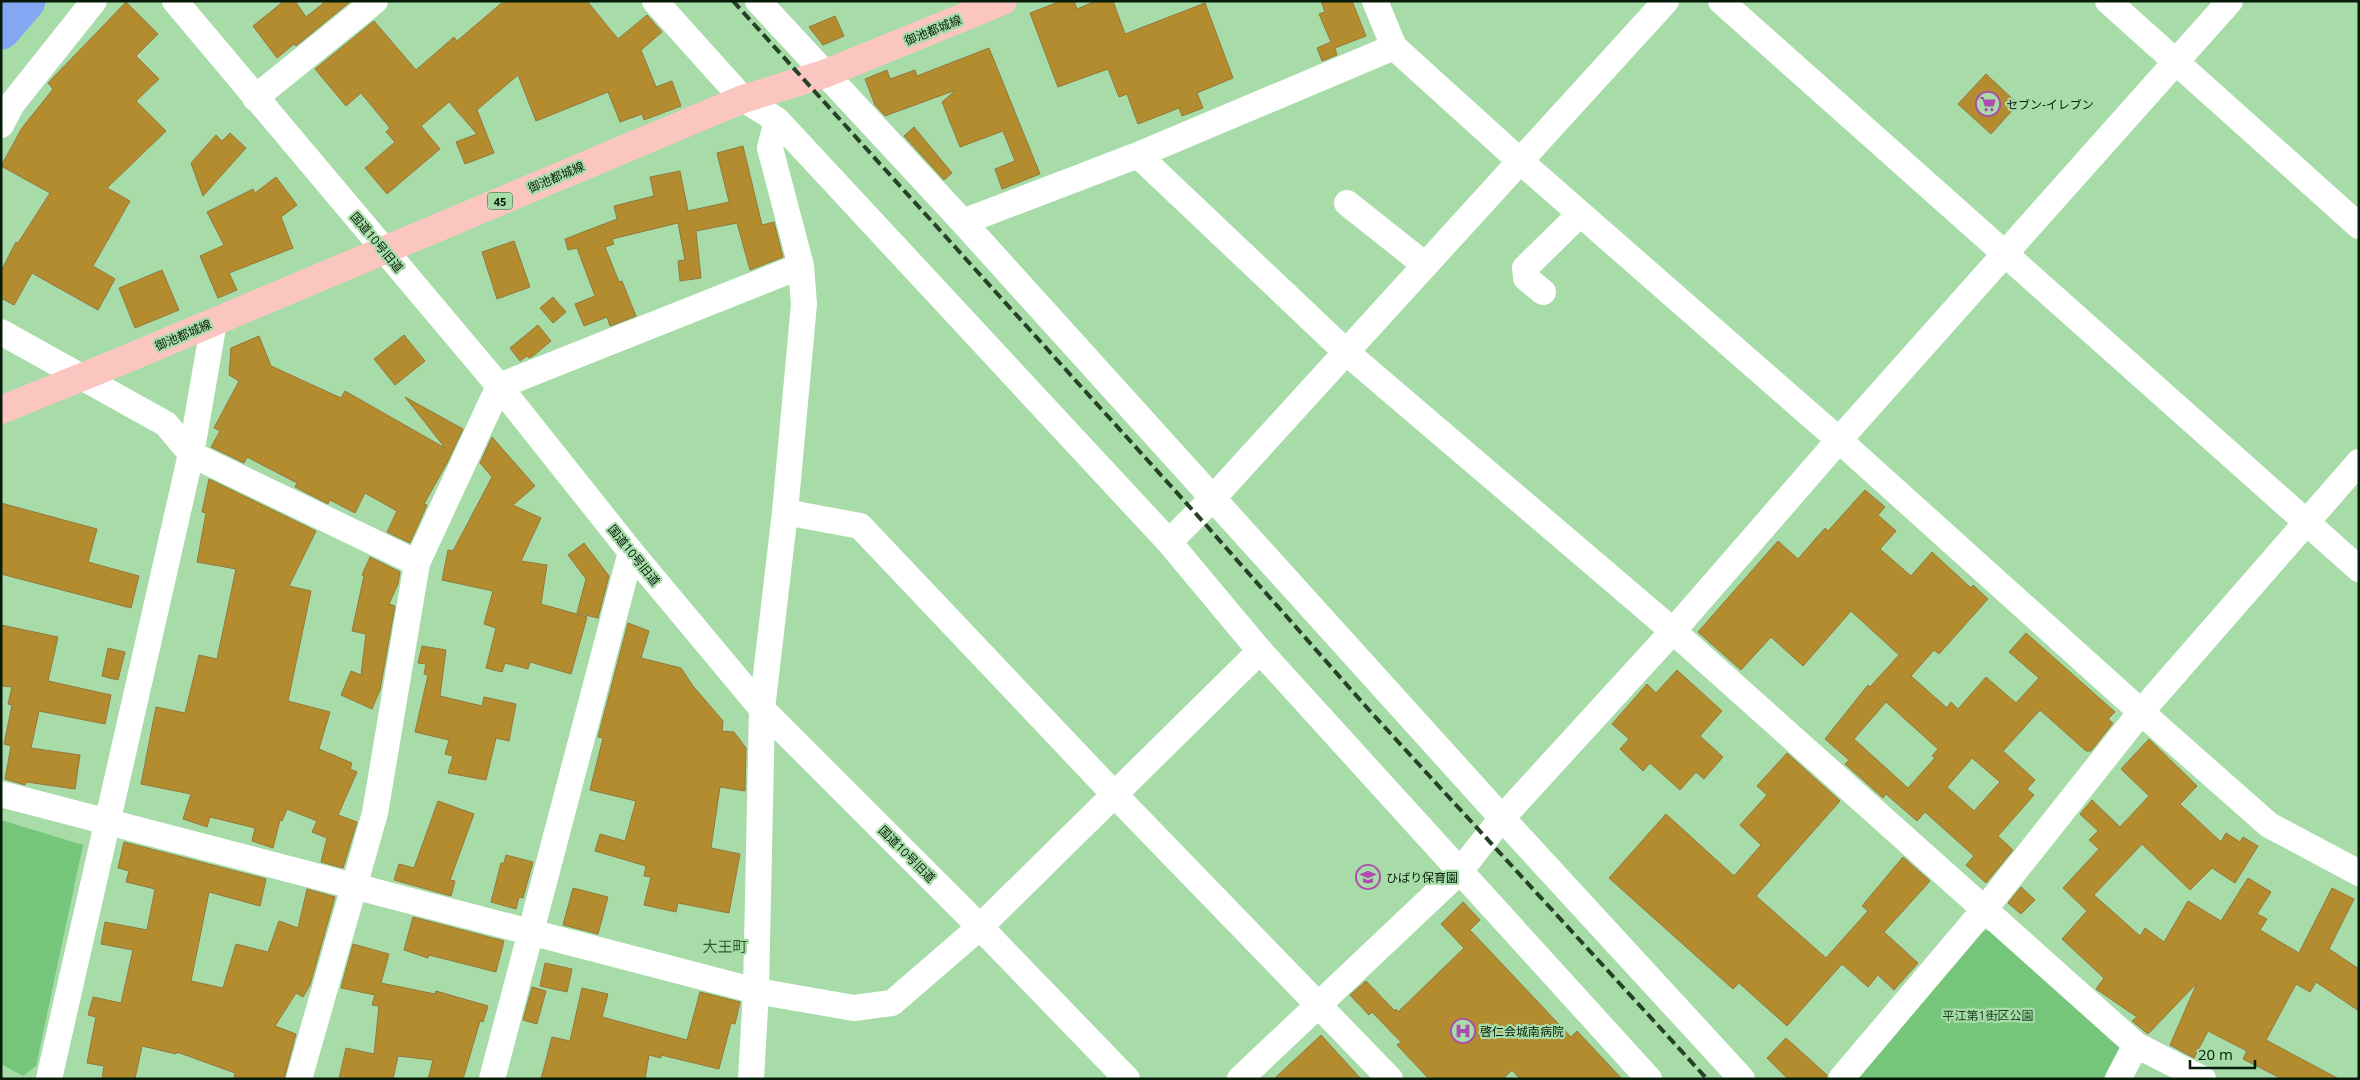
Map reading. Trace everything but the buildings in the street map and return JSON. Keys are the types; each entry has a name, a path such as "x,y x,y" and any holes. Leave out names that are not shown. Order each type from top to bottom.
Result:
{"main road":[{"name":"御池都城線","path":"1,410 84,377 743,99 824,74 988,4"}],"street":[{"path":"1,125 12,104 94,1"},
{"name":"国道10号旧道","path":"175,1 382,250 499,386 631,552 762,709 980,926 1127,1079"},
{"path":"255,98 375,1"},
{"path":"655,1 743,99 777,120 1169,542 1260,651 1649,1079"},
{"path":"758,1 963,222 1214,497 1502,818 1742,1079"},
{"path":"1375,1 1394,47 1580,214 1839,440 2141,712 2269,825 2359,873"},
{"path":"1169,542 1214,497 1666,1"},
{"path":"1721,1 2359,569"},
{"path":"2108,1 2359,226"},
{"path":"1240,1079 1460,871 1502,818 1673,631 1839,440 2007,254 2175,61 2230,1"},
{"path":"963,222 1138,155 1394,47"},
{"path":"751,1079 756,991 762,709 785,512 804,304 801,266 770,148 777,120"},
{"path":"1138,155 1346,352 1673,631 2136,1045 2203,1079"},
{"path":"1347,203 1425,265"},
{"path":"1543,292 1526,278 1525,268 1580,214"},
{"path":"299,1079 375,813 417,563 499,386 801,266"},
{"path":"49,1079 190,454 214,322"},
{"path":"1,332 166,424 190,454 417,563"},
{"path":"1841,1079 1984,910 2141,712 2359,462"},
{"path":"785,512 860,526 1114,794 1390,1079"},
{"path":"492,1079 631,552"},
{"path":"1,794 756,991 854,1008 892,1003 980,926 1260,651"},
{"path":"2118,1079 2136,1045"}],"green space":[{"path":"1,820 83,845 36,1066 23,1076 1,1064"},
{"name":"平江第1街区公園","path":"1990,930 2120,1046 2103,1079 1852,1079 1973,932"}],"waterway":[{"path":"1,30 26,1"}],"railway":[{"path":"733,1 1206,525 1369,710 1707,1079"}],"place":[{"name":"セブン-イレブン","path":"1988,104"},
{"name":"ひばり保育園","path":"1368,877"},
{"name":"啓仁会城南病院","path":"1463,1031"}],"district":[{"name":"大王町","path":"725,946"}]}
